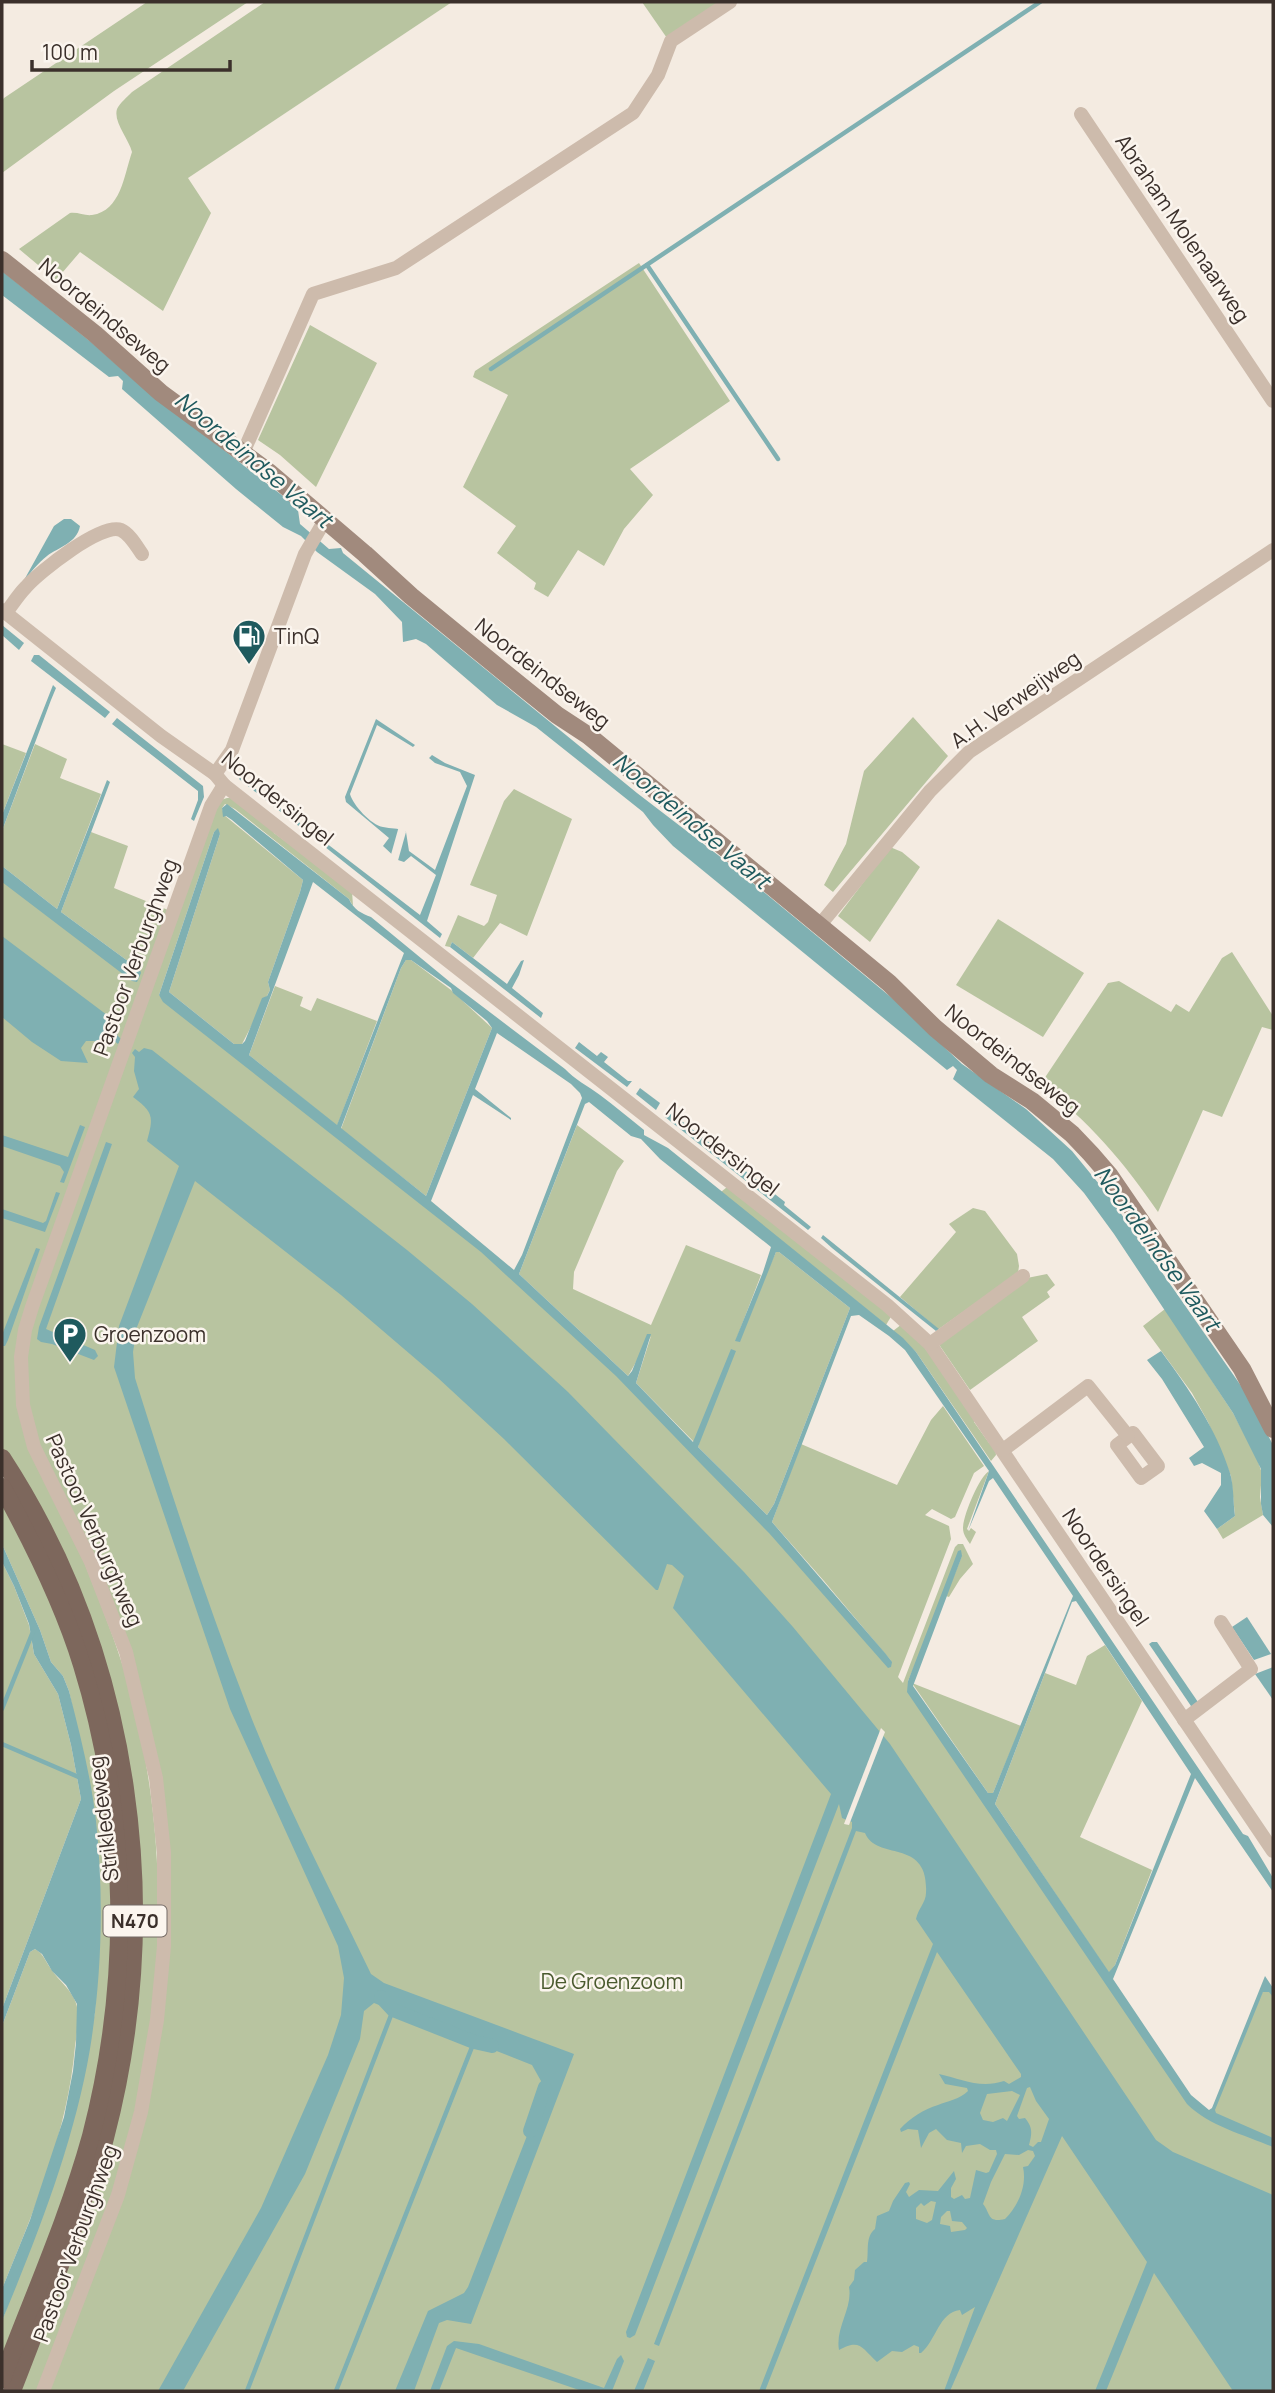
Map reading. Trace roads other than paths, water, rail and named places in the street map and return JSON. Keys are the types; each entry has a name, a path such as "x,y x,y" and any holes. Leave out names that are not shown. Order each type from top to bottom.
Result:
{"main road":[{"name":"Strikledeweg","path":"2,1458 48,1539 69,1584 97,1660 114,1724 128,1803 135,1923 131,1991 124,2044 104,2140 67,2248 12,2391"},
{"name":"Strikledeweg","path":"2,1486 34,1544 82,1664 99,1732 112,1805 118,1857 120,1920 111,2037 90,2137 53,2245 2,2379"}],"street":[{"path":"246,447 313,295 396,268 633,113 658,75 671,41 730,2"},
{"name":"Abraham Molenaarweg","path":"1082,114 1273,401"},
{"name":"Noordeindseweg","path":"2,260 95,334 161,393 246,447 411,596 550,709 589,736 890,983 935,1028 992,1075 1032,1101 1072,1134 1127,1201 1242,1369 1273,1429"},
{"name":"Pastoor Verburghweg","path":"44,2391 118,2195 141,2112 157,2020 164,1946 164,1852 156,1778 125,1652 91,1562 34,1447 23,1405 21,1357 24,1330 219,779 311,540 326,520"},
{"name":"Noordersingel","path":"142,554 126,532 110,529 76,548 40,574 4,611 887,1305 930,1344 1273,1851"},
{"name":"A.H. Verweijweg","path":"819,926 930,791 970,752 1273,550"},
{"path":"930,1344 1023,1276"},
{"path":"1003,1450 1088,1386 1128,1436"},
{"path":"1184,1720 1251,1669 1221,1622"}],"water":[{"path":"2,271 135,381 288,500 298,510 300,524 329,549 341,548 343,553 637,793 731,865 898,1003 962,1064 1026,1109 1072,1151 1108,1195 1246,1393 1273,1445 1273,1527 1263,1515 1261,1469 1233,1413 1114,1234 1084,1193 1053,1159 953,1079 957,1070 953,1066 947,1070 673,846 643,812 536,727 497,705 426,644 416,639 403,642 402,622 375,594 236,489 122,389 123,381 118,376 109,377 2,295"},
{"path":"64,519 71,519 80,526 75,537 44,559 23,582 54,526"},
{"path":"2,625 24,643 19,650 2,635"},
{"path":"34,655 39,655 110,712 105,718 31,661"},
{"path":"53,685 56,688 2,831 2,815"},
{"path":"117,718 203,786 204,797 194,821 191,819 198,800 198,791 112,724"},
{"path":"376,719 415,745 413,747 377,725 350,794 359,809 373,823 406,832 409,851 435,870 467,786 460,772 429,758 432,755 475,775 427,921 442,934 440,938 239,779 240,777 420,915 436,875 411,856 404,862 398,860 383,846 389,838 346,802 345,797"},
{"path":"107,780 110,782 61,912 140,970 137,982 132,981 2,882 2,866 57,909"},
{"path":"227,804 349,899 358,911 371,917 450,982 617,1108 644,1130 644,1135 668,1148 903,1338 916,1352 1243,1834 1248,1836 1273,1878 1273,1892 1195,1778 1113,1979 1191,2095 1209,2110 1265,1976 1273,1988 1273,1997 1269,1992 1263,1992 1215,2110 1216,2113 1273,2138 1273,2147 1216,2124 1187,2104 907,1692 908,1681 958,1551 961,1550 962,1556 913,1686 988,1793 993,1793 1073,1596 993,1478 989,1481 968,1531 989,1471 905,1350 859,1315 851,1316 772,1522 885,1653 892,1662 888,1668 769,1533 616,1376 481,1252 163,1002 159,995 214,832 218,828 220,834 169,992 234,1044 242,1044 245,1041 262,998 267,996 270,990 268,982 300,892 303,880 232,820 223,817 222,808","holes":["313,882 404,953 337,1125 249,1055","406,960 411,960 451,988 453,993 492,1028 426,1196 341,1128","497,1033 571,1084 582,1098 514,1270 431,1201 473,1095 511,1120 475,1089","589,1102 631,1136 641,1139 660,1159 771,1247 735,1341 740,1342 776,1252 850,1308 774,1504 767,1515 698,1447 736,1351 731,1349 693,1442 636,1383 651,1334 647,1334 628,1376 519,1274 585,1104","1076,1601 1191,1774 1115,1965 1109,1972 995,1804 1072,1602"]},
{"path":"2,936 107,1015 121,1039 118,1044 113,1040 108,1046 102,1047 94,1041 86,1041 81,1048 88,1063 61,1061 32,1042 2,1017"},
{"path":"452,942 507,984 524,960 512,988 543,1013 541,1018 450,947"},
{"path":"579,1042 597,1056 601,1052 608,1057 604,1062 628,1081 632,1081 627,1087 575,1048"},
{"path":"144,1048 152,1050 472,1304 568,1392 744,1572 793,1627 890,1744 1156,2140 1173,2152 1273,2195 1273,2391 1233,2391 1154,2273 1106,2391 1095,2391 1147,2262 1062,2136 950,2391 944,2391 975,2307 962,2315 960,2310 947,2316 921,2353 919,2347 914,2345 902,2352 892,2351 877,2362 860,2346 846,2346 839,2350 839,2334 849,2303 849,2287 854,2280 855,2270 867,2262 869,2240 875,2229 877,2216 889,2211 905,2183 910,2184 906,2192 909,2197 919,2190 938,2191 954,2171 956,2179 951,2188 951,2197 954,2199 962,2195 965,2199 970,2198 976,2170 989,2172 997,2154 996,2150 990,2150 980,2144 966,2146 962,2153 961,2143 947,2140 936,2129 929,2133 921,2148 918,2130 908,2129 901,2132 900,2129 922,2111 958,2098 968,2091 967,2088 945,2084 939,2074 987,2084 1004,2081 1009,2084 1021,2077 937,1952 765,2391 759,2391 933,1944 916,1919 926,1893 925,1876 919,1864 911,1857 880,1847 871,1842 865,1833 856,1831 659,2346 654,2344 852,1828 852,1822 842,1818 839,1804 635,2335 627,2337 626,2332 831,1794 673,1608 684,1576 667,1564 656,1590 504,1439 438,1378 341,1295 195,1181 137,1327 133,1352 135,1378 218,1627 276,1776 371,1974 384,1983 574,2054 471,2324 447,2320 439,2323 414,2391 395,2391 428,2311 464,2293 468,2287 539,2105 541,2081 532,2065 374,2003 364,2011 360,2039 305,2174 183,2391 158,2391 261,2208 328,2055 341,2015 344,1978 338,1946 230,1709 114,1367 119,1326 179,1166 147,1141 151,1126 150,1115 133,1097 139,1089 134,1071 135,1057 132,1053 135,1049 139,1052","holes":["1030,2087 1049,2119 1041,2142 1033,2147 1029,2145 1031,2128 1025,2118 1019,2119 1017,2116 1027,2088","1012,2091 1020,2095 1007,2121 1003,2118 993,2122 983,2120 980,2113 987,2094","1028,2150 1033,2151 1035,2156 1028,2166 1023,2167 1021,2194 1005,2219 992,2219 983,2204 991,2182 1005,2154 1019,2155","931,2201 936,2202 932,2220 927,2223 916,2219 916,2208 921,2203 924,2206","950,2211 952,2221 962,2222 967,2228 951,2232 950,2226 940,2224 941,2217"]},
{"path":"640,1088 660,1103 656,1110 636,1094"},
{"path":"669,1111 785,1202 784,1205 811,1227 808,1230 665,1117"},
{"path":"80,1125 85,1127 64,1183 60,1182 64,1172 60,1166 2,1146 2,1135 68,1157"},
{"path":"106,1142 112,1144 46,1329 95,1350 98,1356 94,1360 37,1339"},
{"path":"56,1192 60,1193 45,1232 2,1218 2,1209 43,1223"},
{"path":"823,1235 939,1329 936,1331 832,1248 821,1238"},
{"path":"36,1248 40,1249 8,1340 5,1346 2,1346 2,1335"},
{"path":"1161,1351 1209,1425 1230,1473 1235,1516 1217,1529 1204,1511 1221,1485 1221,1473 1202,1463 1194,1466 1189,1458 1204,1447 1162,1379 1147,1360"},
{"path":"2,1544 40,1630 51,1662 63,1676 69,1691 94,1805 101,1907 97,1993 90,2049 75,2119 54,2188 2,2321 2,2289 30,2220 64,2117 73,2071 77,2004 66,1985 35,1949 30,1952 2,2026 2,2009 81,1799 58,1694 34,1654 29,1624 2,1562"},
{"path":"1247,1617 1271,1654 1254,1660 1232,1627"},
{"path":"1157,1642 1200,1705 1193,1709 1149,1644"},
{"path":"1273,1667 1273,1700 1255,1674"},
{"path":"454,2341 479,2344 604,2388 617,2359 621,2355 624,2361 612,2391 582,2391 456,2348 439,2391 430,2391 447,2346"},
{"path":"648,2358 655,2361 643,2391 634,2391"}],"waterway":[{"path":"491,369 1040,2"},
{"path":"647,265 778,459"},
{"path":"2,1709 34,1629"},
{"path":"2,1744 81,1778"},
{"path":"381,1997 393,2010 474,2042 492,2046"},
{"path":"247,2391 393,2010"},
{"path":"336,2391 474,2042"},
{"path":"530,2131 545,2087"}],"place":[{"name":"TinQ","path":"249,666"},
{"name":"Groenzoom","path":"70,1364"}],"water label":[{"name":"Noordeindse Vaart","path":"254,459"},
{"name":"Noordeindse Vaart","path":"692,820"},
{"name":"Noordeindse Vaart","path":"1158,1248"}],"park label":[{"name":"De Groenzoom","path":"612,1981"}]}
